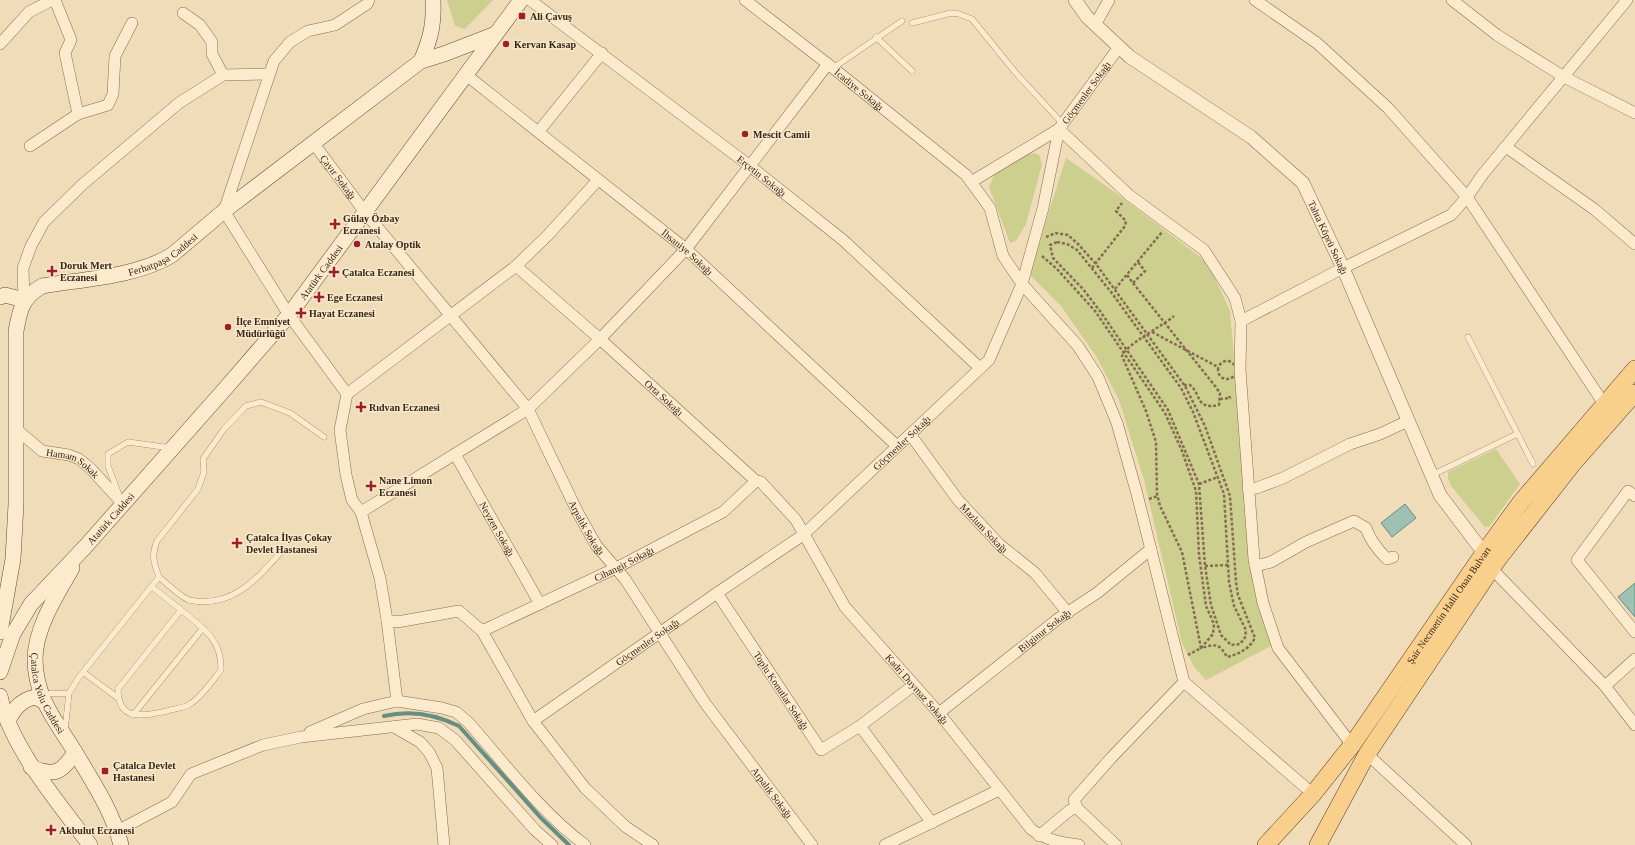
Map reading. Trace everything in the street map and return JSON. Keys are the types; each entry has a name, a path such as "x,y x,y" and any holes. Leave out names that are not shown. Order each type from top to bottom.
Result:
{"main road":[{"path":"422,61 430,40 434,22 433,0"},
{"name":"Atatürk Caddesi","path":"85,547 171,448 224,390 288,315 364,210 521,0"},
{"path":"422,61 494,35"},
{"name":"Ferhatpaşa Caddesi","path":"24,300 42,286 139,269 162,261 172,255 224,211 422,61"},
{"path":"0,297 5,295 24,300 19,313 16,331 16,504 13,559 0,632"},
{"name":"Şair Necmettin Halil Onan Bulvarı","path":"1266,845 1313,794 1352,745 1484,553 1521,502 1635,369"},
{"name":"Şair Necmettin Halil Onan Bulvarı","path":"1318,845 1367,754 1492,569 1550,490 1635,393"},
{"path":"0,672 13,634 31,604 85,547"},
{"name":"Çatalca Yolu Caddesi","path":"85,547 52,602 40,634 35,658 42,698 75,752 119,838 125,845"},
{"path":"0,696 2,708 8,722 32,767 90,845"},
{"path":"8,722 14,710 24,700 35,697 42,698"},
{"path":"32,767 50,773 58,771 66,765 75,752"},
{"path":"1266,845 1275,845"}],"street":[{"path":"0,44 29,12 53,0 71,40 64,53 78,114"},
{"path":"347,394 288,315 224,211 274,60 290,42 308,31 335,24 366,4 369,0"},
{"name":"Erçetin Sokağı","path":"530,0 750,166 843,240 980,368"},
{"name":"İcadiye Sokağı","path":"745,0 966,175 990,208 1003,256 1022,284 1078,346 1098,377 1117,423 1151,549 1184,682"},
{"name":"Tahta Köprü Sokağı","path":"1075,0 1086,17 1130,58 1252,137 1303,183 1343,268 1440,495 1484,553"},
{"path":"1095,25 1109,0"},
{"path":"1255,0 1317,43 1388,108 1467,197 1604,404"},
{"path":"1452,0 1497,35 1564,77 1635,113"},
{"path":"1241,321 1343,268 1451,215 1627,0"},
{"path":"183,13 200,25 212,42 212,54 223,75"},
{"path":"30,146 78,114 108,105 114,94 115,56 132,22"},
{"name":"Göçmenler Sokağı","path":"533,721 658,633 804,535 989,360 1022,284 1043,208 1060,126 1119,47"},
{"path":"539,131 602,53"},
{"path":"361,512 528,409 600,339 686,249 830,66"},
{"path":"24,300 23,268 44,222 83,184 179,103 223,75 269,74"},
{"name":"İhsaniye Sokağı","path":"465,74 539,131 598,180 686,249 897,446"},
{"path":"971,182 1060,126 1129,195 1204,250 1235,298 1241,321 1240,370 1248,489 1255,566 1263,604 1278,648 1352,745"},
{"name":"Çayır Sokağı","path":"314,144 364,210"},
{"path":"1506,147 1594,209 1635,244"},
{"path":"398,701 380,578 361,512 352,500 349,487 340,430 347,394 516,266 548,235 598,180"},
{"name":"Arpalık Sokağı","path":"364,210 528,409 586,528 596,545 629,585 658,633 705,703 812,845"},
{"name":"Orta Sokağı","path":"516,266 600,339 756,481 761,482 796,520 804,535"},
{"path":"1248,489 1257,488 1284,478 1350,444 1380,434 1408,421"},
{"name":"Hamam Sokak","path":"16,429 42,451 69,455 79,459 91,469 122,504"},
{"name":"Mazlum Sokağı","path":"910,434 958,500 1000,545 1035,573 1068,613"},
{"name":"Neyzen Sokağı","path":"455,454 540,604"},
{"name":"Cihangir Sokağı","path":"482,631 616,568 723,512 756,481"},
{"path":"1635,496 1628,491 1577,560 1635,632"},
{"path":"1255,566 1271,562 1306,542 1354,521 1366,528 1368,535 1387,559 1393,557"},
{"name":"Kadri Duymaz Sokağı","path":"804,535 846,607 938,713 1031,829 1040,836 1079,845"},
{"name":"Bilginur Sokağı","path":"938,713 1068,613 1097,593 1151,549"},
{"path":"1492,569 1605,686 1635,725"},
{"name":"Toplu Konutlar Sokağı","path":"717,593 821,750 860,726 914,685"},
{"path":"387,620 397,622 459,611 482,631 533,721 585,788 626,827 653,845"},
{"path":"1605,686 1635,659"},
{"path":"1116,845 1077,808 1074,800 1111,758 1184,682 1313,794"},
{"path":"119,838 172,802 191,774 263,746 301,736 363,709 398,701 442,708 456,712 468,722 542,807 570,834 585,845"},
{"path":"301,736 417,724 439,728 455,740 535,830 552,845"},
{"path":"860,726 932,823"},
{"path":"394,727 420,742 429,752 437,768 444,845"},
{"path":"1367,754 1466,845"},
{"path":"886,845 999,790"},
{"path":"1040,836 1070,810 1077,808"}],"lane":[{"path":"912,22 951,13 959,14 972,20 1060,126"},
{"path":"830,66 902,21"},
{"path":"876,37 912,71"},
{"path":"1468,336 1533,464"},
{"path":"281,552 258,579 236,594 213,600 188,600 159,577 153,560 153,549 157,541 198,489 204,472 203,459 224,429 246,406 261,402 290,413 324,437"},
{"path":"1432,475 1517,434"},
{"path":"122,504 108,466 108,454 128,442 171,448"},
{"path":"64,736 69,693 83,672 159,577"},
{"path":"152,586 203,628 217,645 222,660 221,670 190,705 144,716 133,715 122,709 118,698 118,689 181,610"},
{"path":"133,715 203,628"},
{"path":"83,672 118,698"},
{"path":"42,698 69,693"}],"path":[{"path":"1092,268 1125,226 1126,221 1116,211 1129,195"},
{"path":"1114,289 1138,262 1168,224"},
{"path":"1042,240 1056,232 1068,236 1078,244 1096,264 1114,289 1146,336 1181,388 1193,412 1218,477 1225,502 1228,565 1233,600 1245,628 1246,636 1244,641 1235,646 1225,641 1221,635 1211,605 1205,566 1199,484 1168,410 1083,289 1053,258 1050,245 1057,242 1067,244 1077,250 1146,336 1184,385 1204,426 1230,496 1238,595 1255,638 1251,645 1242,651 1227,657 1221,648 1215,645 1201,648 1179,660"},
{"path":"1039,253 1057,269 1095,311 1125,350 1165,413 1182,451 1196,491 1199,555 1206,606 1214,624 1213,634 1201,648"},
{"path":"1133,283 1145,271 1138,262"},
{"path":"1127,275 1220,393 1219,405 1204,405 1199,400 1192,386 1184,385"},
{"path":"1174,316 1125,350 1122,356 1146,411 1156,442 1158,494 1160,506 1182,552 1201,648"},
{"path":"1152,331 1176,346 1218,367"},
{"path":"1224,361 1234,363 1236,372 1232,378 1228,379 1219,376 1218,367 1224,361"},
{"path":"1228,379 1228,386"},
{"path":"1181,388 1184,385"},
{"path":"1220,399 1230,398 1229,392"},
{"path":"1199,484 1218,477"},
{"path":"1205,566 1228,565"}],"green space":[{"path":"447,0 493,0 465,29 455,26"},
{"path":"1034,153 1039,155 1042,164 1026,224 1016,241 1010,243 989,187 994,175 1024,155"},
{"path":"1066,158 1109,188 1208,263 1230,311 1243,460 1273,645 1206,680 1194,667 1182,643 1144,480 1119,400 1096,356 1061,306 1029,274"},
{"path":"1496,449 1520,484 1489,527 1485,527 1451,486 1448,478 1448,472"}],"shaded area":[{"path":"1405,504 1416,518 1392,537 1381,523"},
{"path":"1635,583 1635,617 1618,597"}],"waterway":[{"path":"384,716 403,713 422,714 459,726 541,818 569,845"}],"place":[{"name":"Ali Çavuş","path":"522,16"},
{"name":"Kervan Kasap","path":"506,44"},
{"name":"Mescit Camii","path":"745,134"},
{"name":"Gülay Özbay Eczanesi","path":"335,224"},
{"name":"Atalay Optik","path":"357,244"},
{"name":"Doruk Mert Eczanesi","path":"52,271"},
{"name":"Çatalca Eczanesi","path":"334,272"},
{"name":"Ege Eczanesi","path":"319,297"},
{"name":"Hayat Eczanesi","path":"301,313"},
{"name":"İlçe Emniyet Müdürlüğü","path":"228,327"},
{"name":"Rıdvan Eczanesi","path":"361,407"},
{"name":"Nane Limon Eczanesi","path":"371,486"},
{"name":"Çatalca İlyas Çokay Devlet Hastanesi","path":"237,543"},
{"name":"Çatalca Devlet Hastanesi","path":"105,771"},
{"name":"Akbulut Eczanesi","path":"51,830"}]}
